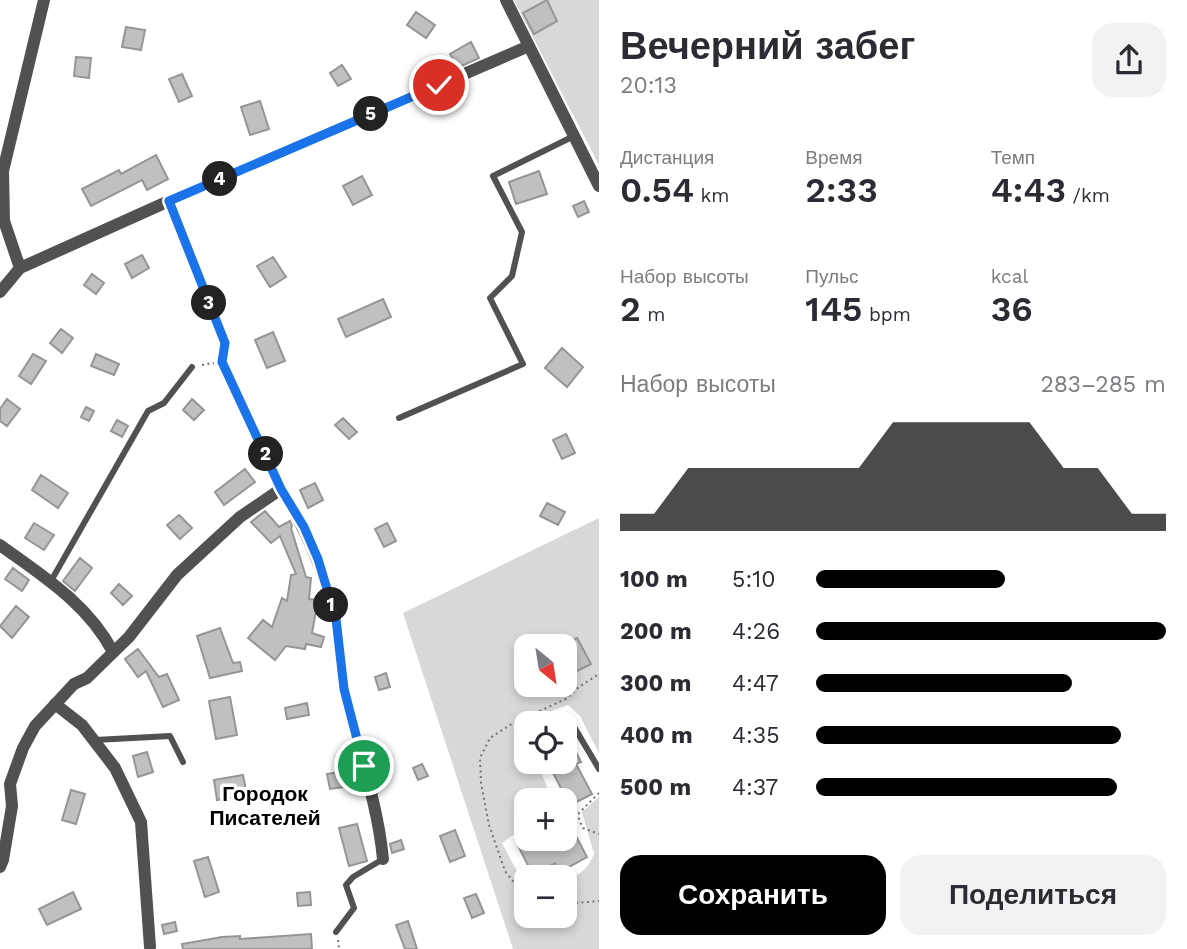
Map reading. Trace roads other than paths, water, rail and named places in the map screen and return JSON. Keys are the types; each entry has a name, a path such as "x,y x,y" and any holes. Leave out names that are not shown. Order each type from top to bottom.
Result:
{"street":[{"path":"20,268 4,221 3,171 44,0"},
{"path":"506,0 599,186"},
{"path":"0,292 20,268 529,46"},
{"path":"0,867 3,840 12,806 10,784 34,726 74,684 87,678 129,637 177,575 240,517 281,489 304,527 318,559 336,619 344,689 380,825 383,859"},
{"path":"0,545 51,581 91,617 113,652"},
{"path":"55,704 82,725 115,768 141,822 150,947"}],"lane":[{"path":"400,418 523,364 490,298 512,276 522,232 493,176 574,136"},
{"path":"222,362 281,489"},
{"path":"51,581 148,411 164,403 192,367"},
{"path":"577,732 599,769"},
{"path":"93,740 170,736 183,762"},
{"path":"336,932 354,908 346,885 353,877 383,859"}],"district":[{"name":"Городок Писателей","path":"265,806"}]}
